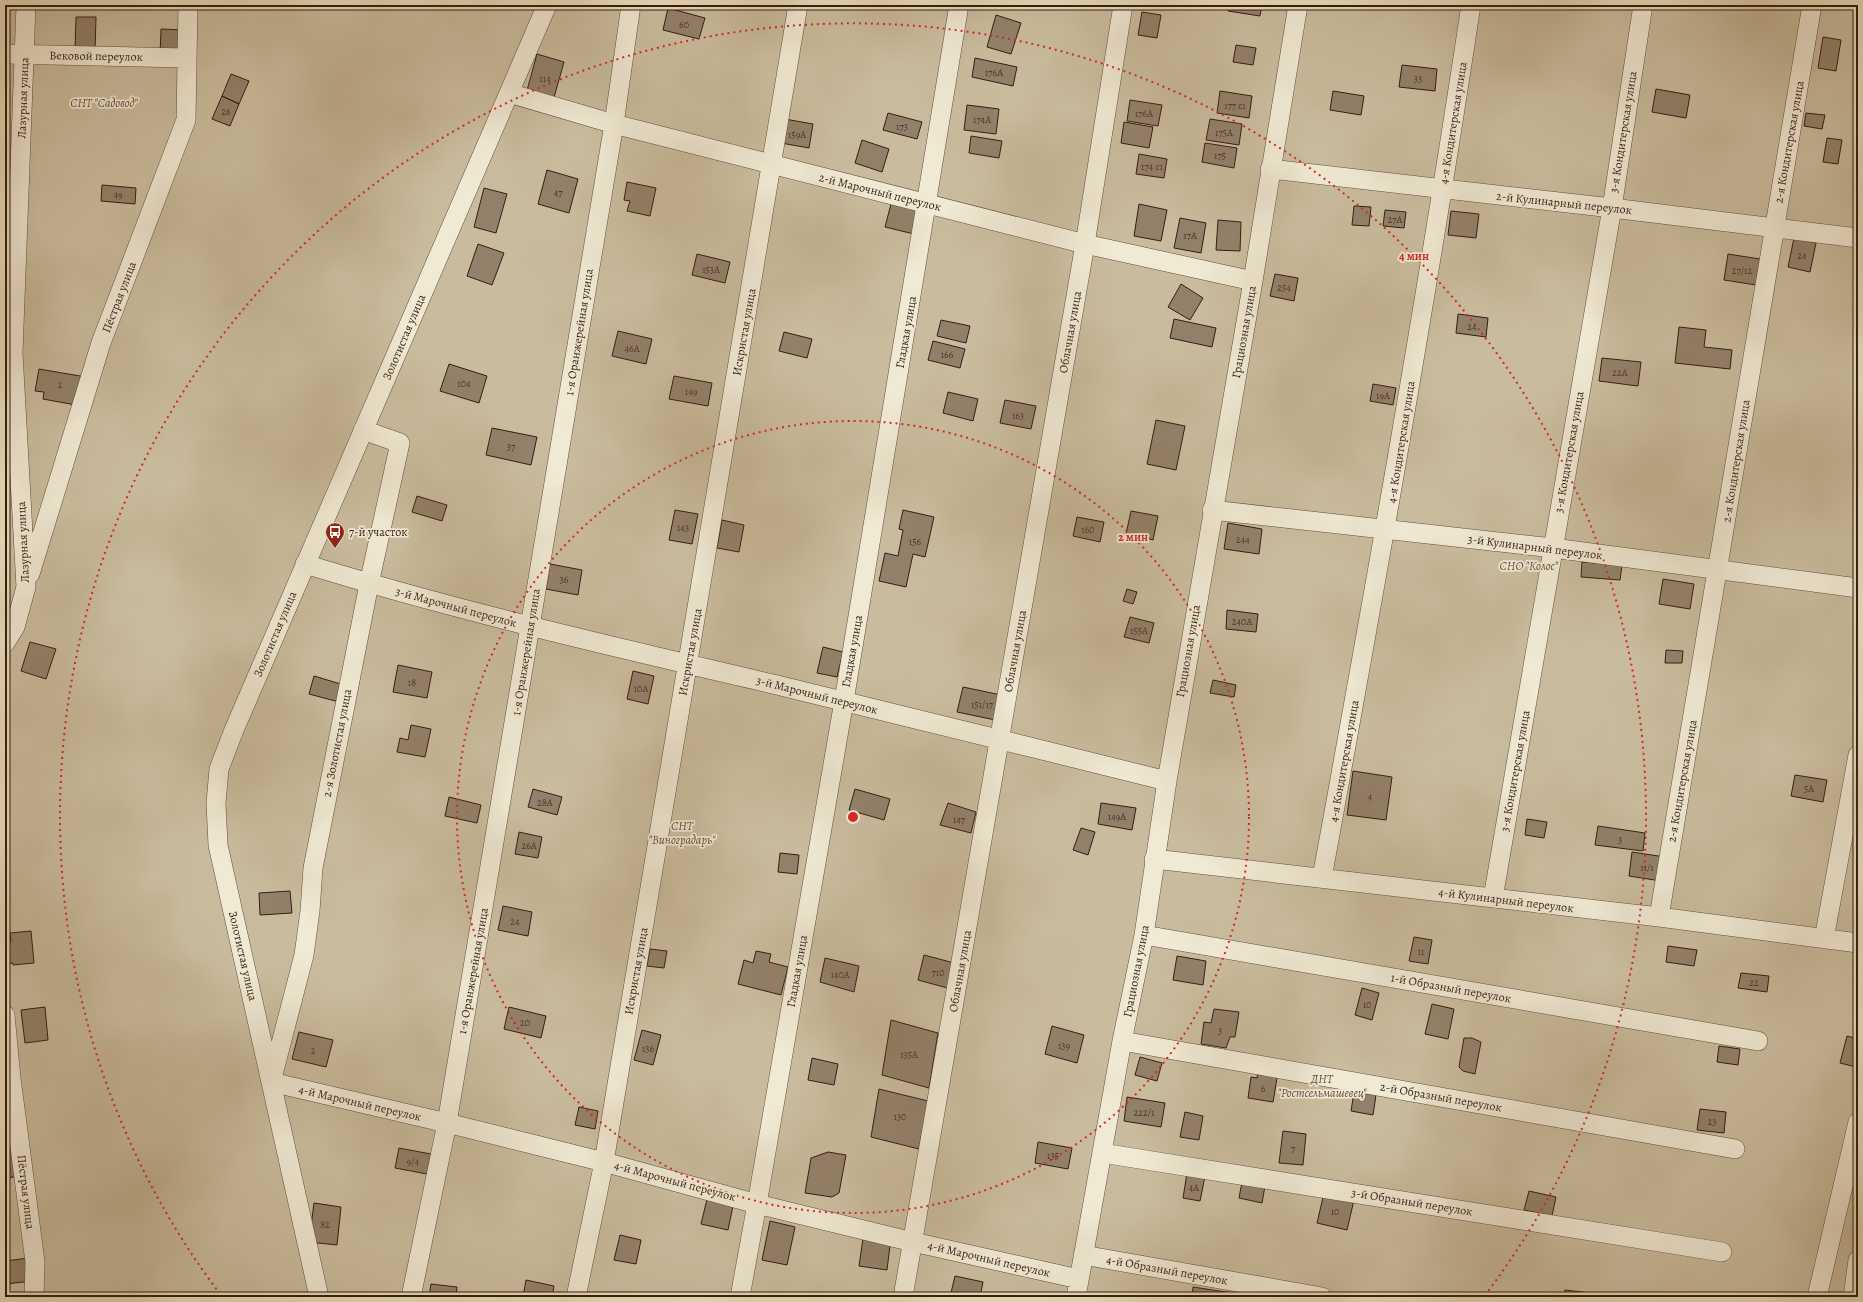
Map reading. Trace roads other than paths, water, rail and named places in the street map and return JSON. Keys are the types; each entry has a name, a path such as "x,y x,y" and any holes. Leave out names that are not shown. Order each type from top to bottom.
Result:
{"street":[{"name":"Лазурная улица","path":"5,643 15,627 26,587 9,353 26,5"},
{"name":"Пёстрая улица","path":"26,587 101,343 186,120 188,5"},
{"name":"Золотистая улица","path":"319,1297 218,845 216,803 219,769 234,730 305,564 547,5"},
{"name":"1-я Оранжерейная улица","path":"411,1297 447,1123 614,124 631,5"},
{"name":"Искристая улица","path":"576,1297 604,1162 773,164 798,5"},
{"name":"Гладкая улица","path":"740,1297 758,1204 844,701 959,5"},
{"name":"Облачная улица","path":"903,1297 1085,244 1123,5"},
{"name":"Грациозная улица","path":"1078,1288 1122,1041 1144,935 1154,859 1298,5"},
{"name":"4-я Кондитерская улица","path":"1322,878 1386,530 1443,189 1471,5"},
{"name":"3-я Кондитерская улица","path":"1493,898 1612,208 1643,5"},
{"name":"2-я Кондитерская улица","path":"1659,917 1812,5"},
{"name":"Вековой переулок","path":"5,54 186,58"},
{"name":"2-й Марочный переулок","path":"509,93 614,124 1085,244 1252,281"},
{"name":"2-й Кулинарный переулок","path":"1270,169 1858,238"},
{"name":"2-я Золотистая улица","path":"270,1082 304,955 310,911 312,868 369,584 400,444 363,430"},
{"name":"3-й Кулинарный переулок","path":"1212,510 1553,548 1858,588"},
{"name":"3-й Марочный переулок","path":"305,564 369,584 530,627 844,701 1167,782"},
{"path":"1824,939 1858,755"},
{"name":"4-й Кулинарный переулок","path":"1154,859 1659,917 1858,943"},
{"name":"1-й Образный переулок","path":"1144,935 1758,1041"},
{"name":"Пёстрая улица","path":"5,1015 11,1078 35,1262 34,1297"},
{"name":"2-й Образный переулок","path":"1122,1041 1735,1149"},
{"name":"4-й Марочный переулок","path":"270,1082 447,1123 604,1162 758,1204 913,1242 1078,1288"},
{"path":"1817,1297 1858,1122"},
{"name":"3-й Образный переулок","path":"1102,1153 1722,1252"},
{"name":"4-й Образный переулок","path":"1083,1255 1322,1297"},
{"path":"1853,1297 1858,1260"}],"place":[{"name":"7-й участок","path":"335,549"}],"park label":[{"name":"СНТ \"Садовод\"","path":"104,103"},
{"name":"СНО \"Колос\"","path":"1529,566"},
{"name":"СНТ \"Виноградарь\"","path":"682,833"},
{"name":"ДНТ \"Ростсельмашевец\"","path":"1322,1086"}]}
